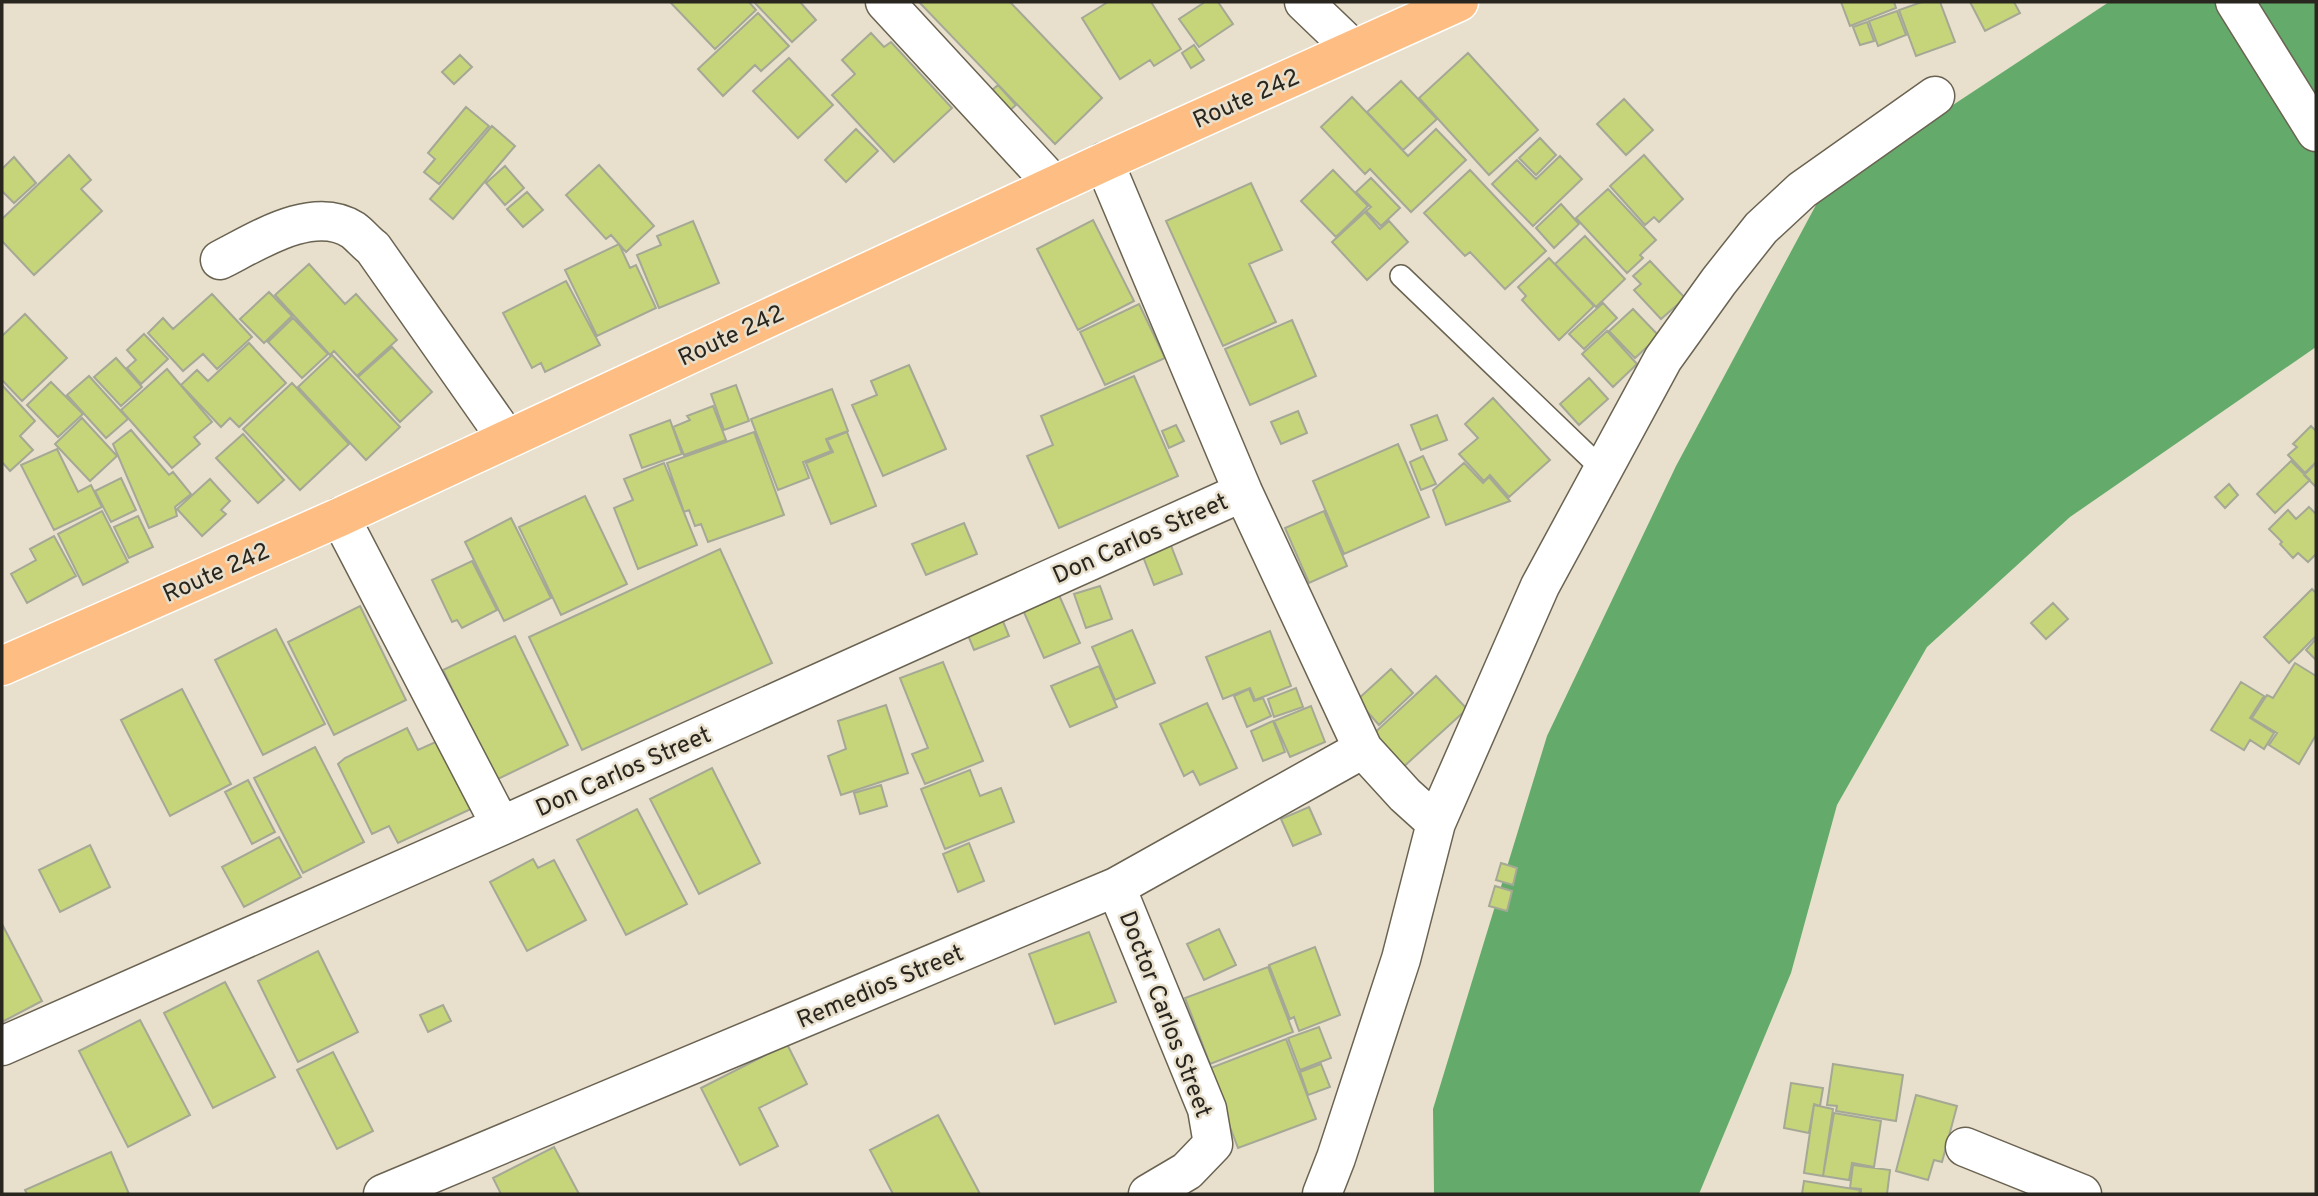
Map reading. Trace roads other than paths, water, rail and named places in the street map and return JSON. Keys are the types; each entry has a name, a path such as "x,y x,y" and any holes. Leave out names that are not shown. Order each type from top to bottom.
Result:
{"main road":[{"name":"Route 242","path":"2,666 340,517 1054,185 1459,2"}],"street":[{"path":"885,2 1054,185"},
{"path":"1304,2 1353,49"},
{"path":"2235,2 2316,132"},
{"path":"1322,1194 1401,959 1436,823 1541,586 1663,359 1761,228 1802,190 1935,96"},
{"path":"1104,162 1243,492 1363,749 1405,795 1436,823"},
{"path":"220,260 293,225 323,220 351,229 373,248 507,439"},
{"name":"Don Carlos Street","path":"2,1046 501,826 1243,492"},
{"path":"340,517 501,826"},
{"name":"Remedios Street","path":"383,1194 1116,887 1363,749"},
{"name":"Doctor Carlos Street","path":"1116,887 1207,1109 1213,1144 1187,1171 1149,1194"},
{"path":"1965,1147 2082,1194"}],"lane":[{"path":"1401,276 1603,470"}]}
